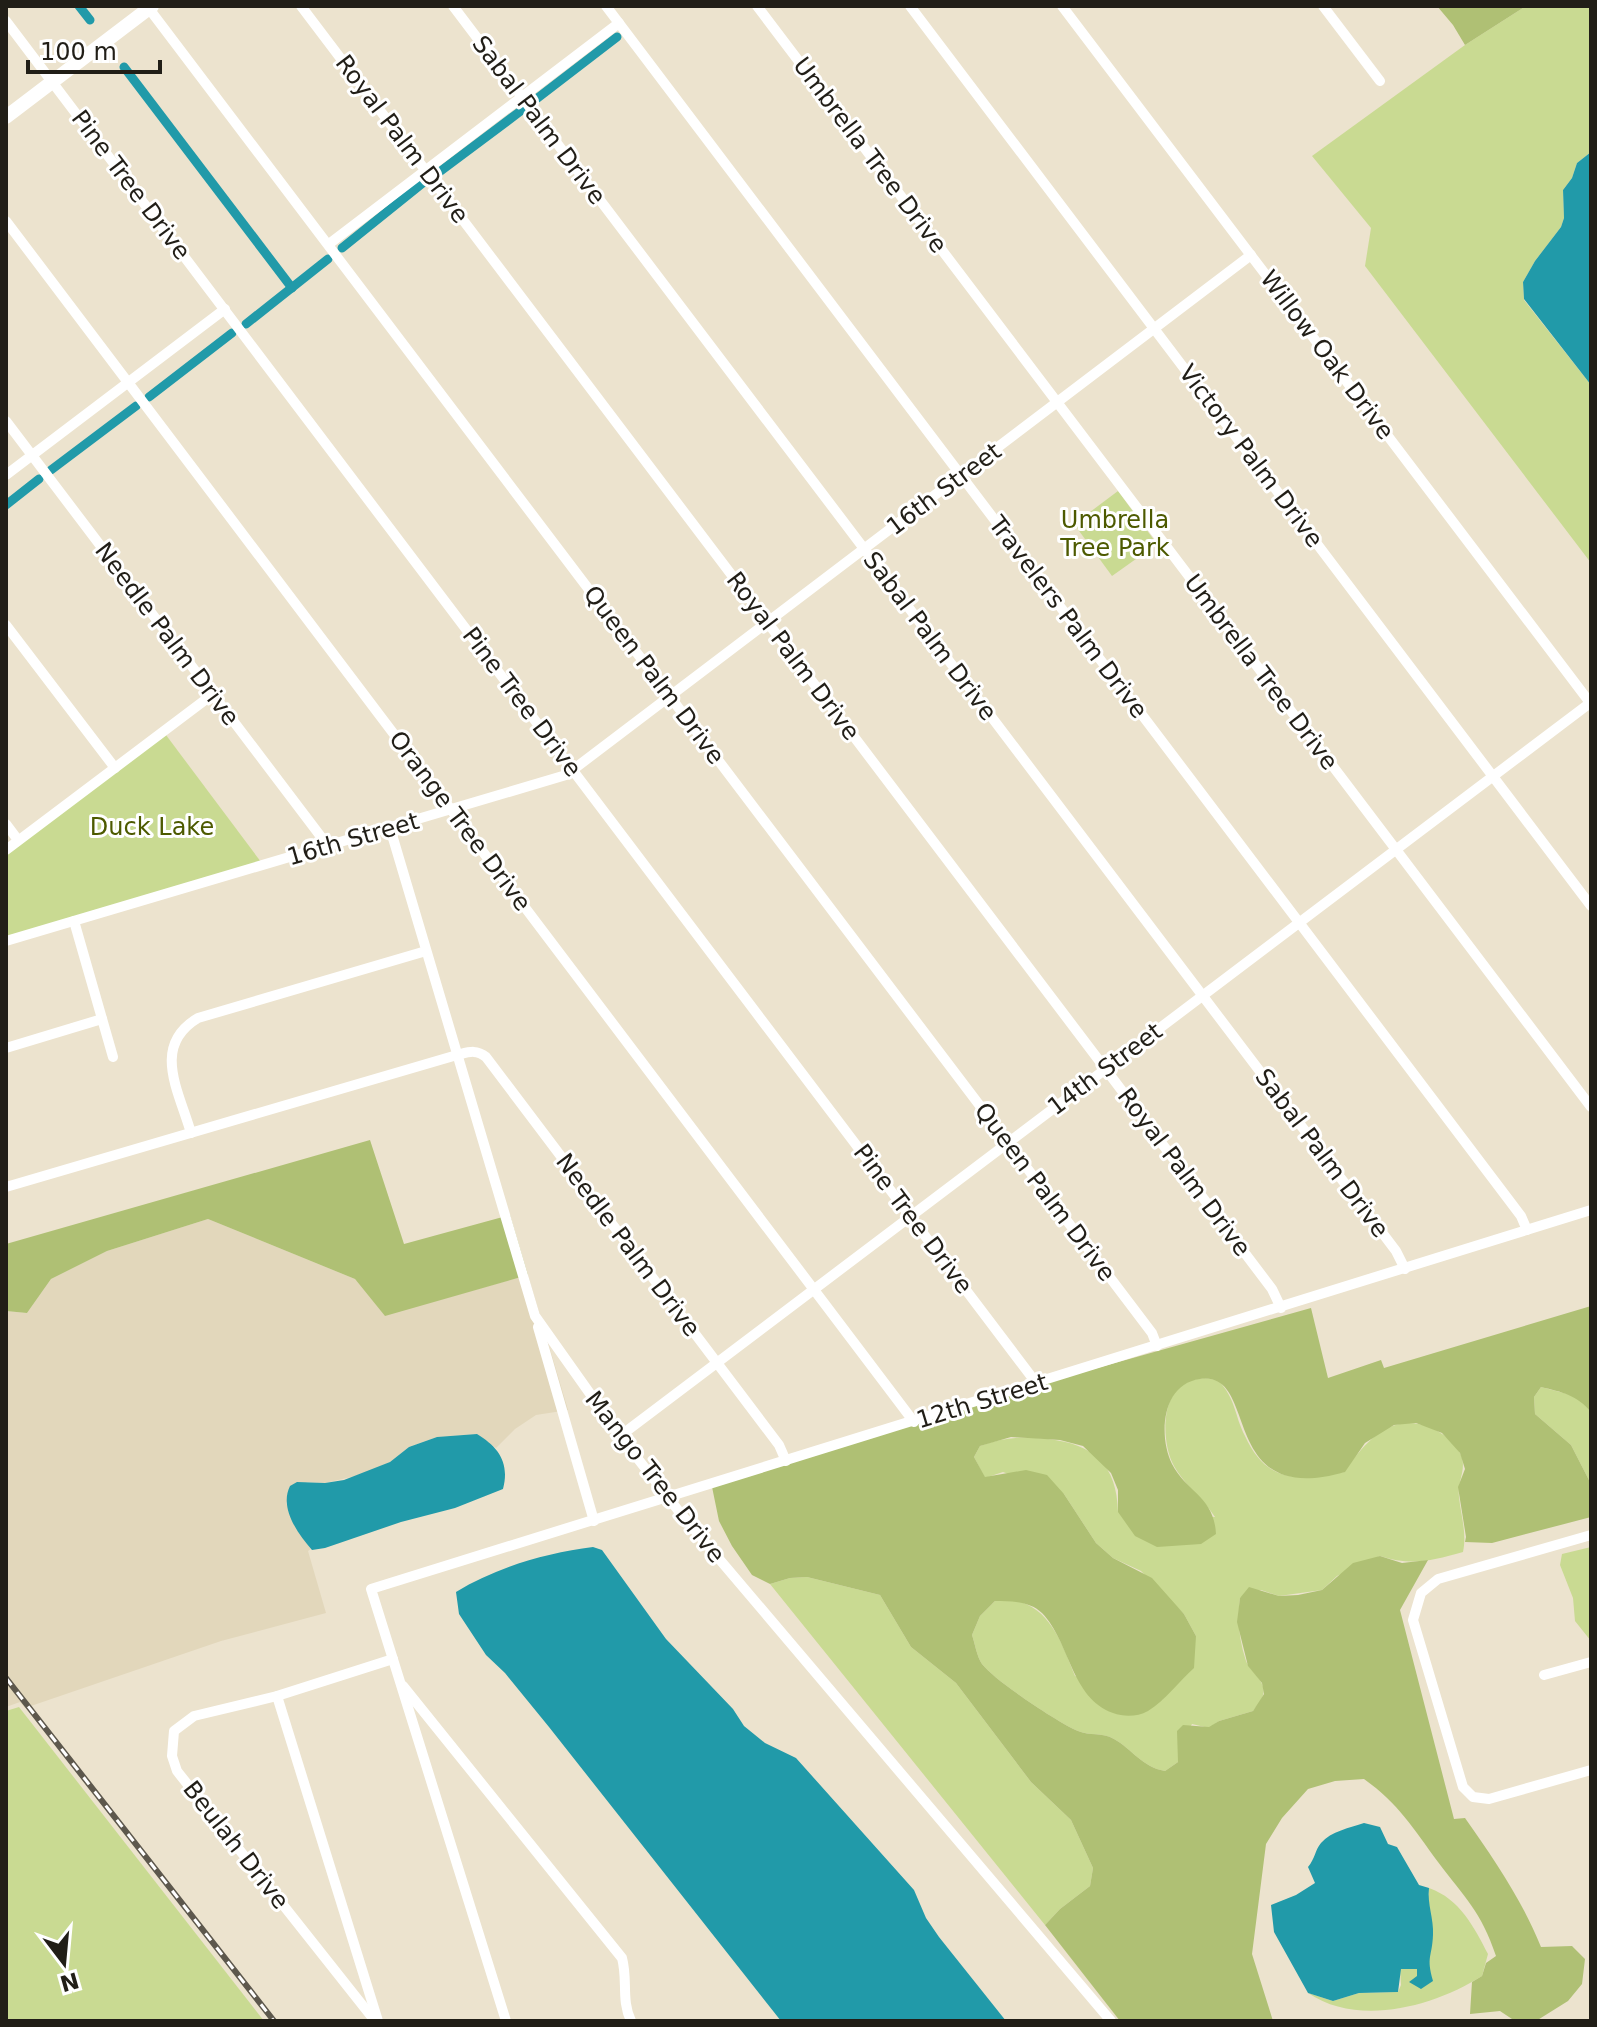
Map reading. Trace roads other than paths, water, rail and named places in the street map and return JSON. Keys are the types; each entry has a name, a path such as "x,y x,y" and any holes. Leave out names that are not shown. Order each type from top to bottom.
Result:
{"main road":[{"path":"6,117 149,7"}],"street":[{"name":"Royal Palm Drive","path":"301,6 1272,1289 1281,1308"},
{"name":"Sabal Palm Drive","path":"453,6 1396,1251 1405,1269"},
{"name":"Travelers Palm Drive","path":"606,6 1521,1216 1527,1230"},
{"name":"Umbrella Tree Drive","path":"757,6 1591,1107"},
{"name":"Victory Palm Drive","path":"910,6 1591,906"},
{"name":"Willow Oak Drive","path":"1062,6 1590,703"},
{"path":"1323,6 1380,81"},
{"name":"Queen Palm Drive","path":"149,7 1152,1333 1157,1346"},
{"name":"Pine Tree Drive","path":"6,21 1037,1384"},
{"path":"329,244 619,23"},
{"name":"Orange Tree Drive","path":"6,221 914,1422"},
{"name":"16th Street","path":"6,941 554,779 573,769 1251,255"},
{"path":"6,475 225,309"},
{"name":"Needle Palm Drive","path":"6,421 328,846"},
{"path":"6,625 115,768"},
{"path":"6,850 213,694"},
{"name":"14th Street","path":"620,1436 1590,703"},
{"path":"6,824 18,840"},
{"name":"Mango Tree Drive","path":"390,828 535,1316 668,1499 1111,2021"},
{"path":"74,921 113,1057"},
{"path":"191,1133 170,1060 174,1041 184,1027 198,1018 426,951"},
{"path":"6,1048 102,1019"},
{"name":"Needle Palm Drive","path":"457,1055 473,1051 486,1057 779,1445 786,1461"},
{"path":"6,1187 457,1055"},
{"name":"12th Street","path":"393,1659 371,1589 1591,1210"},
{"path":"535,1316 594,1521"},
{"path":"1591,1535 1438,1579 1421,1593 1413,1620 1463,1787 1473,1797 1489,1799 1591,1770"},
{"path":"393,1659 506,2021"},
{"name":"Beulah Drive","path":"376,2021 177,1771 172,1756 174,1731 194,1716 277,1696 393,1659"},
{"path":"1544,1675 1591,1662"},
{"path":"400,1681 622,1958 626,1971 624,2000 631,2021"},
{"path":"277,1696 376,2021"}],"water":[{"path":"1591,152 1591,385 1524,299 1523,282 1561,227 1564,218 1563,190 1572,178 1577,163"},
{"path":"477,1434 491,1444 500,1456 505,1471 503,1489 455,1508 312,1550 288,1512 287,1494 290,1486 297,1482 344,1480 390,1462 409,1447 437,1437"},
{"path":"593,1547 602,1550 666,1639 733,1709 744,1726 765,1743 796,1758 914,1890 926,1918 939,1937 1006,2021 781,2021 549,1727 505,1673 486,1655 459,1614 456,1592 488,1575 522,1562"},
{"path":"1364,1823 1380,1827 1388,1844 1397,1847 1419,1885 1429,1888 1433,1981 1421,1989 1409,1982 1417,1976 1417,1969 1401,1969 1398,1992 1359,1993 1333,2001 1308,1993 1274,1932 1271,1905 1315,1883 1308,1867 1325,1839"}],"waterway":[{"path":"79,6 90,20"},
{"path":"535,100 617,37"},
{"path":"124,67 292,288"},
{"path":"438,173 522,110"},
{"path":"342,248 424,182"},
{"path":"246,324 328,259"},
{"path":"149,397 232,333"},
{"path":"51,470 136,406"},
{"path":"6,505 39,479"}],"railway":[{"path":"6,1678 274,2021"}],"park label":[{"name":"Umbrella Tree Park","path":"1115,534"},
{"name":"Duck Lake","path":"152,827"}]}
